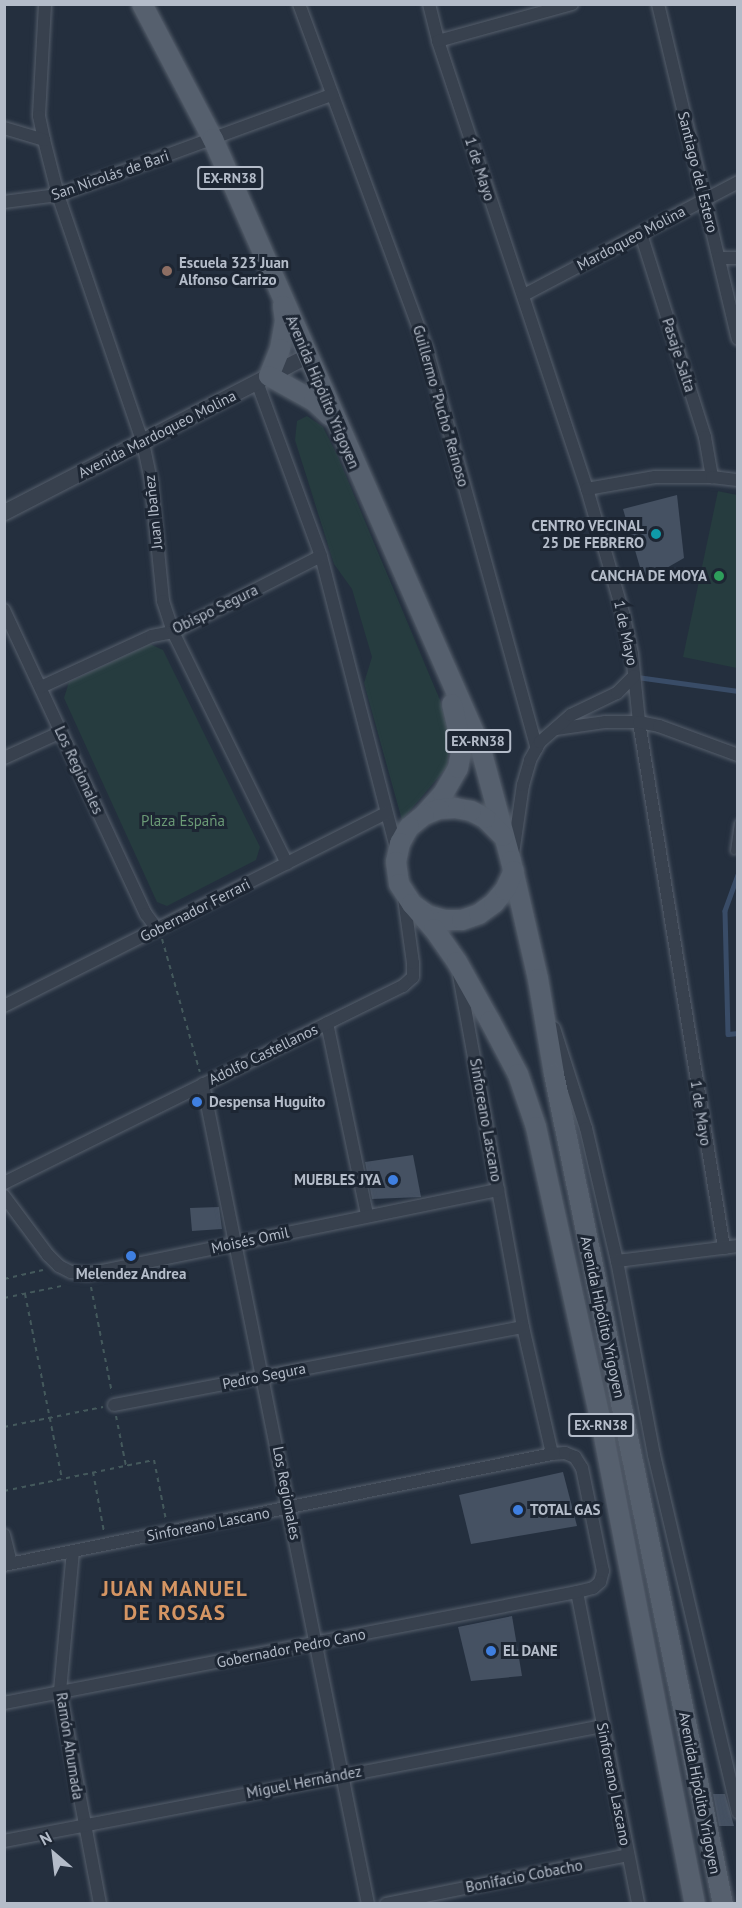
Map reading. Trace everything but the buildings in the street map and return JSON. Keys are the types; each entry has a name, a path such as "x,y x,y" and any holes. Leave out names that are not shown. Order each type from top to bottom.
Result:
{"main road":[{"name":"Avenida Hipólito Yrigoyen","path":"142,4 213,139 436,652 480,746 503,836"},
{"path":"281,293 285,321 280,349 263,380 314,401 336,422"},
{"name":"Avenida Hipólito Yrigoyen","path":"424,815 443,794 458,768 462,747 458,725 436,652"},
{"name":"EX-RN38","path":"408,899 396,873 397,851 410,827 424,815 447,808 471,811 485,818 503,836 513,866"},
{"name":"Avenida Hipólito Yrigoyen","path":"513,866 538,979 565,1130 723,1904"},
{"path":"408,899 427,915 444,920 462,920 479,914 494,903 506,890 513,866"},
{"name":"Avenida Hipólito Yrigoyen","path":"408,899 434,928 457,962 518,1074 536,1127 605,1442 692,1898"}],"street":[{"name":"Juan Ibañez","path":"45,4 39,116 58,195 143,442 151,480 163,601 173,632 287,864"},
{"name":"Guillermo \"Pucho\" Reinoso","path":"298,4 428,350 537,748"},
{"name":"1 de Mayo","path":"429,4 438,41 587,489 623,613 723,1248"},
{"path":"438,41 572,4"},
{"name":"Santiago del Estero","path":"658,4 738,339"},
{"name":"San Nicolás de Bari","path":"4,202 58,195 332,95"},
{"path":"4,128 44,140"},
{"name":"Mardoqueo Molina","path":"524,294 738,182"},
{"name":"Pasaje Salta","path":"640,234 705,437 712,477"},
{"path":"719,258 738,258"},
{"name":"Avenida Mardoqueo Molina","path":"4,512 308,355"},
{"path":"263,380 321,556 397,851"},
{"path":"587,489 656,477 712,477 738,480"},
{"name":"Obispo Segura","path":"41,687 152,636 173,632 321,556"},
{"name":"Los Regionales","path":"4,610 146,914 157,929"},
{"path":"513,866 523,785 530,760 537,748 571,715 617,693 634,676"},
{"path":"554,729 605,722 639,722 659,726 738,755"},
{"path":"4,759 61,732"},
{"name":"Gobernador Ferrari","path":"4,1006 386,813"},
{"name":"Adolfo Castellanos","path":"4,1183 403,986 413,977 408,899"},
{"name":"Sinforeano Lascano","path":"457,962 523,1327 552,1454"},
{"path":"538,979 586,1128 617,1261 654,1455 738,1812"},
{"path":"327,1023 367,1215"},
{"name":"Los Regionales","path":"203,1083 238,1244 368,1904"},
{"name":"Moisés Omil","path":"88,1274 367,1215 498,1190"},
{"path":"4,1196 48,1255 59,1266 71,1272 88,1274"},
{"path":"617,1261 738,1246"},
{"name":"Pedro Segura","path":"114,1405 523,1327"},
{"name":"Sinforeano Lascano","path":"8,1564 552,1454 565,1453 575,1457 582,1468 603,1571 600,1582 593,1588 578,1592 638,1904"},
{"path":"4,1534 8,1564"},
{"name":"Ramón Ahumada","path":"73,1551 60,1692 83,1825 100,1904"},
{"name":"Gobernador Pedro Cano","path":"4,1703 578,1592"},
{"name":"Miguel Hernández","path":"4,1841 603,1726"},
{"name":"Bonifacio Cobacho","path":"386,1904 628,1855"}],"lane":[{"path":"734,851 738,823"}],"path":[{"path":"157,929 166,947 203,1083"},
{"path":"4,1279 59,1266"},
{"path":"4,1298 77,1283 88,1274 126,1466"},
{"path":"25,1294 62,1479"},
{"path":"4,1427 114,1405"},
{"path":"4,1491 154,1460 169,1532"},
{"path":"93,1472 107,1544"}],"green space":[{"path":"307,416 323,427 338,457 440,700 450,739 447,767 402,820 364,683 372,657 352,589 334,564 295,440 297,421"},
{"name":"CANCHA DE MOYA","path":"718,491 737,495 737,668 683,657"},
{"name":"Plaza España","path":"150,644 163,650 260,847 256,860 167,906 157,902 64,698 69,682"}],"waterway":[{"path":"637,677 738,691"},
{"path":"738,875 725,911 728,1034 738,1033"}],"place":[{"name":"Escuela 323 Juan Alfonso Carrizo","path":"167,271"},
{"name":"CENTRO VECINAL 25 DE FEBRERO","path":"656,534"},
{"name":"CANCHA DE MOYA","path":"719,576"},
{"name":"Despensa Huguito","path":"197,1102"},
{"name":"MUEBLES JYA","path":"393,1180"},
{"name":"Melendez Andrea","path":"131,1256"},
{"name":"TOTAL GAS","path":"518,1510"},
{"name":"EL DANE","path":"491,1651"}],"district":[{"name":"JUAN MANUEL DE ROSAS","path":"175,1601"}]}
